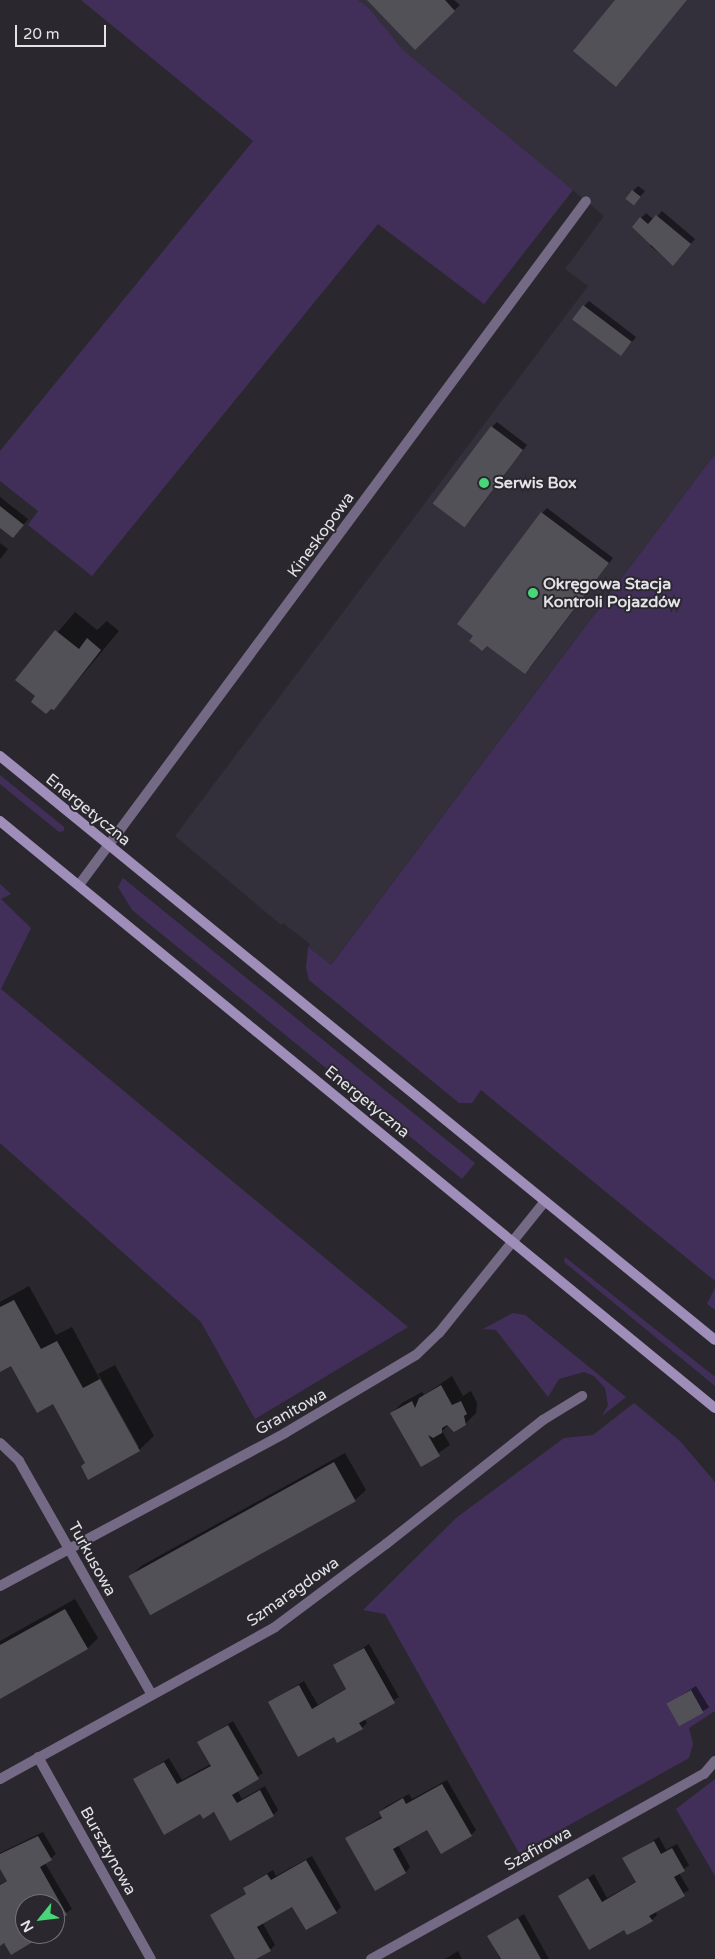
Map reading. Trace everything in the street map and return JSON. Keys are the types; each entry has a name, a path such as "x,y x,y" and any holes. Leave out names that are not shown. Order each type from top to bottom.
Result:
{"street":[{"name":"Kineskopowa","path":"79,885 586,201"},
{"name":"Energetyczna","path":"0,756 109,847 715,1340"},
{"name":"Energetyczna","path":"0,821 715,1408"},
{"name":"Granitowa","path":"0,1586 285,1433 416,1355 439,1333 545,1201"},
{"name":"Szmaragdowa","path":"0,1779 275,1626 386,1544 544,1420 582,1396"},
{"name":"Turkusowa","path":"0,1443 19,1461 152,1695"},
{"name":"Bursztynowa","path":"38,1758 152,1959"},
{"name":"Szafirowa","path":"371,1959 704,1774 715,1760"}],"shaded area":[{"path":"81,0 358,0 368,7 402,49 573,190 484,304 378,224 92,576 28,525 38,511 0,481 0,451 253,141"},
{"path":"358,0 715,0 715,454 330,966 308,947 310,944 283,923 281,925 175,836 588,286 565,269 604,216 402,49 368,7"},
{"path":"715,454 715,1281 481,1090 472,1103 459,1103 309,980 306,967 308,947 331,965"},
{"path":"0,775 64,827 64,831 59,832 0,784"},
{"path":"123,878 475,1163 462,1179 132,910 118,887"},
{"path":"0,884 11,894 1,899 31,928 1,989 408,1327 255,1419 201,1322 0,1143"},
{"path":"565,1257 715,1377 715,1386 564,1262"},
{"path":"715,1288 715,1310 707,1304"},
{"path":"513,1313 525,1315 626,1397 602,1416 608,1405 605,1388 594,1376 584,1372 559,1379 548,1397 496,1330 483,1329"},
{"path":"634,1403 680,1441 715,1482 715,1711 689,1728 693,1744 689,1758 519,1853 385,1614 363,1610 456,1518 564,1438 593,1435"},
{"path":"715,1779 715,1876 676,1809"}],"building":[{"path":"367,0 445,0 455,11 415,50"},
{"path":"615,0 687,0 616,87 573,51"},
{"path":"632,190 641,197 634,205 625,199"},
{"path":"656,215 691,244 673,266 632,227 640,217 648,224"},
{"path":"583,305 632,342 621,356 572,319"},
{"path":"491,426 523,450 465,528 433,503"},
{"path":"0,506 24,525 13,538 0,528"},
{"name":"Okręgowa Stacja Kontroli Pojazdów","path":"541,512 609,563 525,674 487,646 482,651 469,641 473,636 457,624"},
{"path":"55,630 79,649 87,638 101,650 54,710 51,709 46,714 31,702 35,696 15,680"},
{"path":"14,1300 41,1349 57,1341 83,1388 100,1379 140,1451 88,1480 81,1466 85,1463 53,1404 37,1413 11,1366 0,1372 0,1307"},
{"path":"441,1385 452,1405 461,1401 467,1414 464,1416 466,1425 454,1432 447,1425 442,1428 442,1433 433,1438 428,1435 440,1456 421,1467 390,1413 412,1401 415,1408 419,1398"},
{"path":"334,1462 356,1501 150,1615 128,1576"},
{"path":"65,1609 88,1649 0,1699 0,1645"},
{"path":"364,1648 395,1703 359,1723 363,1729 337,1743 334,1737 298,1757 268,1702 299,1685 312,1709 346,1689 333,1665"},
{"path":"691,1690 704,1713 679,1726 667,1704"},
{"path":"228,1725 259,1779 232,1795 237,1803 260,1790 274,1816 230,1841 214,1812 203,1819 200,1814 164,1835 133,1779 164,1762 177,1784 211,1766 197,1742"},
{"path":"442,1784 472,1836 441,1854 427,1830 393,1849 406,1873 375,1891 345,1838 382,1818 379,1812 403,1798 406,1804"},
{"path":"38,1836 52,1860 40,1867 55,1894 15,1894 15,1944 29,1944 11,1955 4,1943 0,1946 0,1885 7,1881 0,1869 0,1854"},
{"path":"654,1841 661,1854 672,1848 685,1871 674,1877 685,1896 649,1916 653,1921 639,1929 627,1935 624,1930 589,1950 558,1896 588,1878 602,1902 636,1882 622,1858"},
{"path":"306,1860 337,1913 306,1930 292,1907 257,1927 271,1951 256,1959 235,1959 210,1915 246,1894 243,1888 267,1874 271,1880"},
{"path":"518,1918 541,1959 501,1959 487,1936"}],"place":[{"name":"Serwis Box","path":"484,483"},
{"name":"Okręgowa Stacja Kontroli Pojazdów","path":"533,593"}]}
